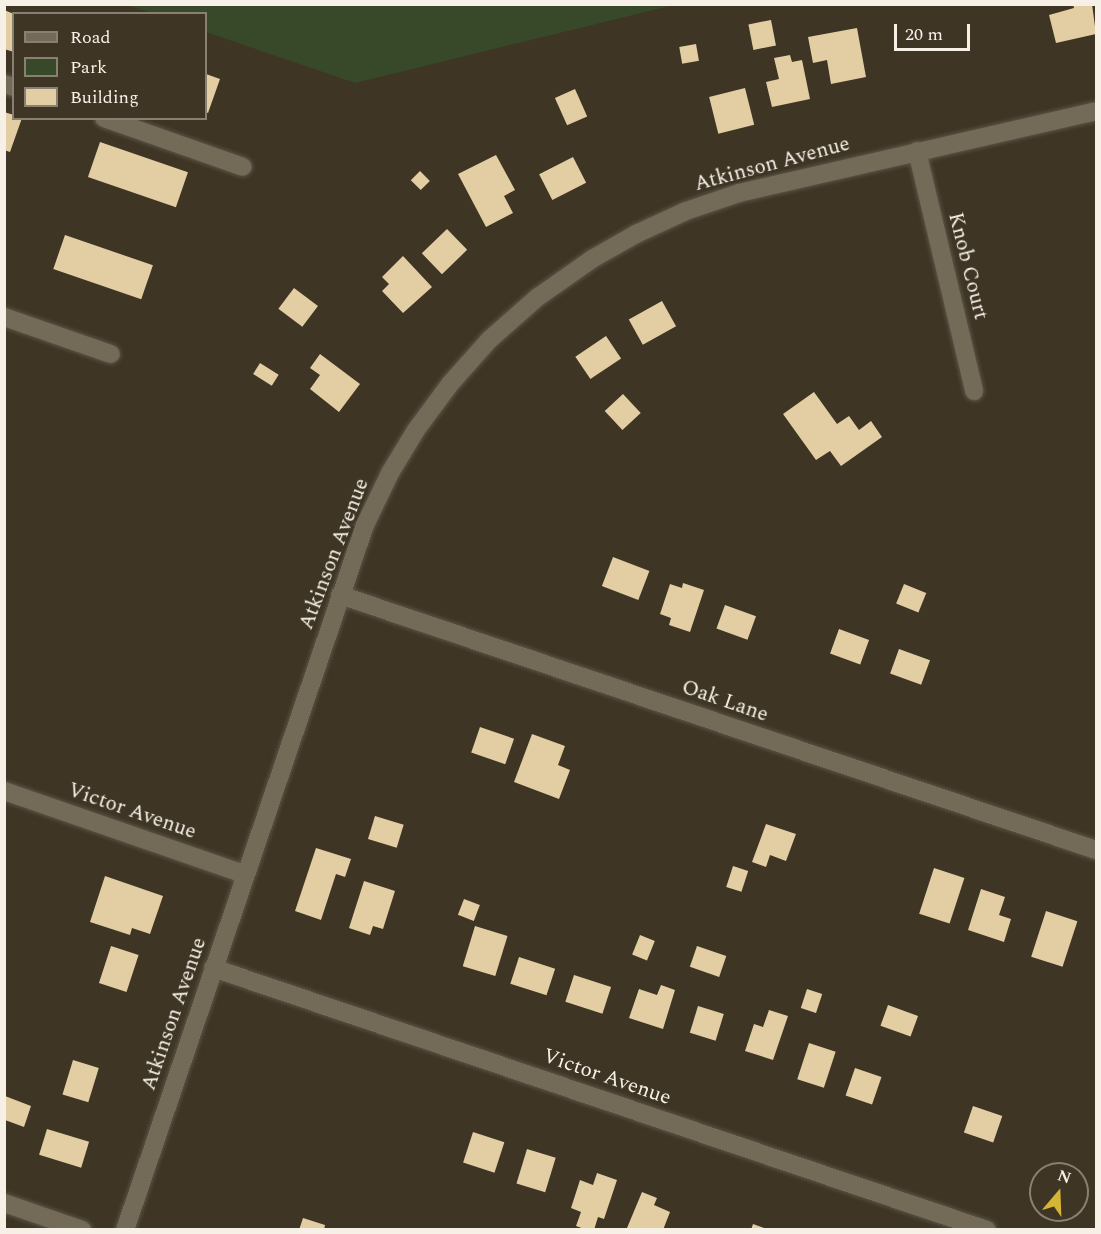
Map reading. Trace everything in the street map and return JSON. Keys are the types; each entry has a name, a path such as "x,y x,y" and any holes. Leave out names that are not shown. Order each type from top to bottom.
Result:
{"street":[{"name":"Atkinson Avenue","path":"125,1230 244,874 365,525 390,473 416,430 450,384 489,340 538,297 592,259 636,234 686,211 739,192 1096,111"},
{"path":"110,120 243,167"},
{"name":"Knob Court","path":"917,151 974,391"},
{"path":"4,317 111,354"},
{"name":"Oak Lane","path":"340,595 1096,850"},
{"name":"Victor Avenue","path":"4,791 244,874"},
{"name":"Victor Avenue","path":"213,968 987,1230"},
{"path":"4,1203 82,1230"}],"green space":[{"path":"126,5 674,5 355,83 207,32 207,12 149,12"}],"building":[{"path":"1073,4 1092,4 1096,34 1056,43 1049,15 1074,8"},
{"path":"4,10 12,13 12,51 4,49"},
{"path":"771,20 776,46 753,50 748,24"},
{"path":"857,28 866,77 831,84 827,60 813,63 808,37"},
{"path":"696,44 699,61 682,64 679,47"},
{"path":"790,55 792,62 802,60 810,99 772,107 766,82 779,79 774,58"},
{"path":"207,74 220,79 207,112"},
{"path":"745,88 754,125 718,134 709,97"},
{"path":"575,89 587,116 567,125 555,98"},
{"path":"4,112 12,114 12,120 21,120 10,152 4,150"},
{"path":"100,142 188,172 176,207 88,177"},
{"path":"496,155 515,190 504,196 513,213 486,227 458,174"},
{"path":"573,157 586,183 552,200 539,174"},
{"path":"420,171 430,181 421,190 411,180"},
{"path":"447,229 467,250 442,274 422,253"},
{"path":"65,235 153,265 141,299 53,269"},
{"path":"403,256 432,287 403,313 382,291 389,284 382,277"},
{"path":"294,288 318,306 302,327 278,309"},
{"path":"662,301 676,326 643,345 629,319"},
{"path":"606,336 621,358 590,379 575,357"},
{"path":"320,354 360,384 339,412 310,389 320,375 310,368"},
{"path":"260,363 279,375 272,386 253,374"},
{"path":"814,392 837,424 849,416 859,430 871,421 882,437 841,466 830,451 816,460 783,414"},
{"path":"623,394 641,413 622,430 605,411"},
{"path":"613,557 649,571 638,600 602,586"},
{"path":"683,583 704,590 690,632 669,625 671,618 660,614 670,584 682,588"},
{"path":"904,584 926,593 918,612 896,603"},
{"path":"725,605 756,616 747,640 716,628"},
{"path":"839,629 869,640 860,664 830,653"},
{"path":"899,649 930,660 921,685 890,673"},
{"path":"480,727 514,739 505,764 471,753"},
{"path":"532,734 565,746 558,765 570,770 559,799 514,782"},
{"path":"375,816 404,825 397,848 368,839"},
{"path":"766,824 796,834 786,861 770,855 766,867 752,862"},
{"path":"316,848 351,859 345,877 336,874 321,920 295,911"},
{"path":"733,866 748,871 741,892 726,887"},
{"path":"934,868 964,878 950,924 919,914"},
{"path":"105,876 163,896 150,934 132,928 130,935 90,922"},
{"path":"364,881 395,891 383,929 373,926 370,935 349,928"},
{"path":"981,889 1005,897 999,915 1011,919 1004,942 968,930"},
{"path":"464,899 480,905 474,921 458,915"},
{"path":"1046,911 1077,921 1063,967 1031,957"},
{"path":"475,926 508,936 495,976 463,966"},
{"path":"640,935 655,941 647,960 632,954"},
{"path":"111,946 139,955 127,992 99,983"},
{"path":"697,946 726,956 719,977 690,967"},
{"path":"519,957 555,969 546,995 510,984"},
{"path":"574,975 611,987 602,1014 565,1002"},
{"path":"661,985 675,990 663,1029 629,1018 639,989 657,995"},
{"path":"807,989 822,994 816,1013 801,1008"},
{"path":"888,1005 918,1016 911,1037 880,1026"},
{"path":"698,1006 724,1014 716,1041 690,1033"},
{"path":"769,1010 788,1016 773,1060 745,1051 754,1024 763,1027"},
{"path":"809,1043 836,1052 824,1088 797,1079"},
{"path":"73,1060 99,1068 88,1102 62,1094"},
{"path":"855,1068 881,1077 872,1105 846,1095"},
{"path":"5,1096 31,1106 24,1127 5,1120"},
{"path":"973,1106 1002,1116 993,1143 964,1132"},
{"path":"47,1129 89,1142 81,1168 39,1155"},
{"path":"473,1132 504,1142 494,1173 463,1162"},
{"path":"527,1149 556,1158 545,1192 516,1183"},
{"path":"597,1173 617,1180 604,1219 598,1217 594,1230 587,1230 576,1226 581,1212 571,1208 580,1180 593,1185"},
{"path":"642,1192 657,1198 654,1205 670,1212 663,1230 627,1228"},
{"path":"303,1218 325,1225 324,1230 299,1230"},
{"path":"753,1224 767,1229 767,1230 751,1230"}]}
